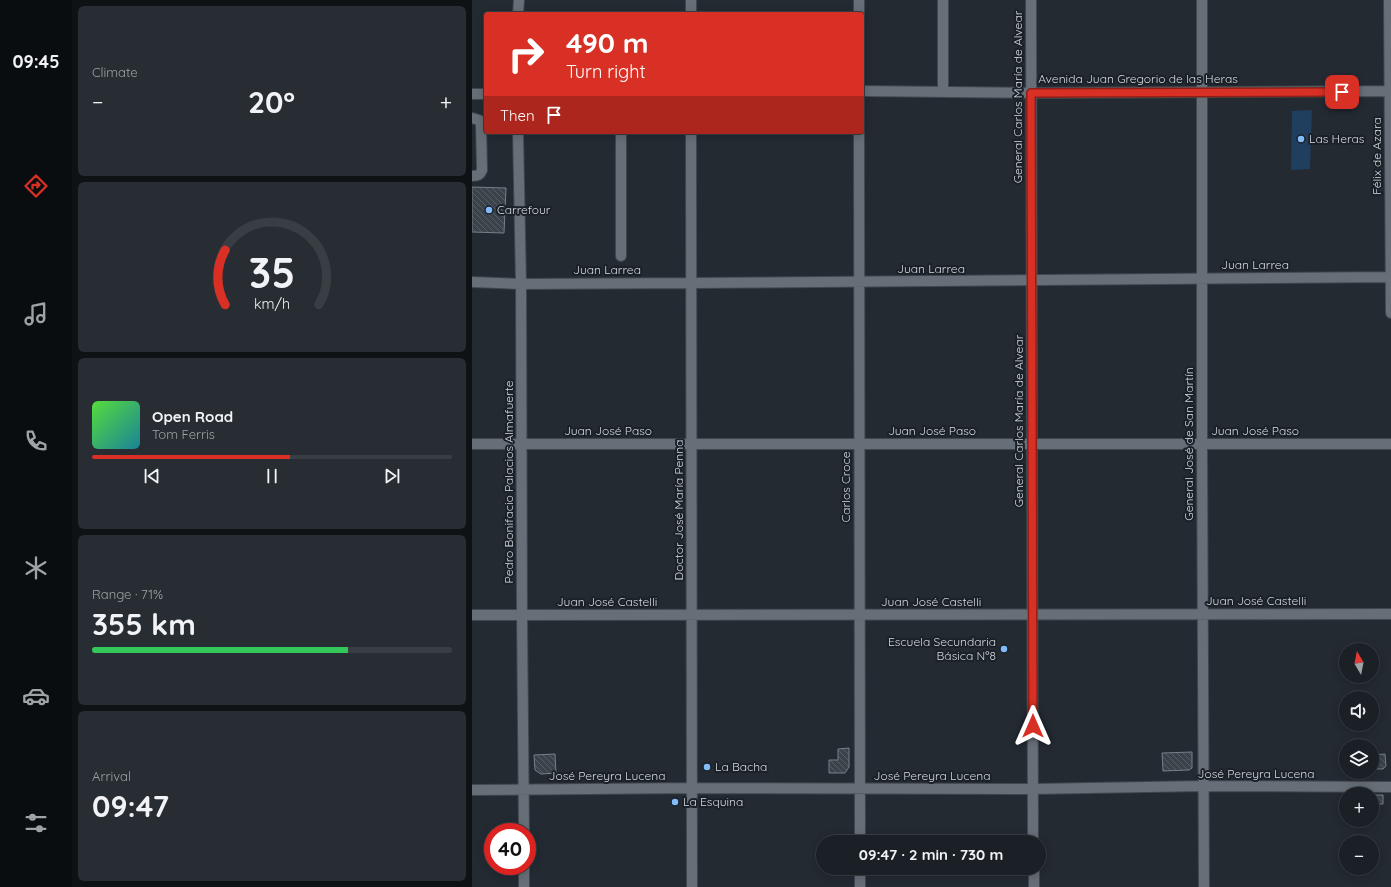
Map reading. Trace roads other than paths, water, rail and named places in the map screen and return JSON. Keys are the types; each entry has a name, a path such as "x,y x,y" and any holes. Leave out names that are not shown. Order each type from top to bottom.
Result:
{"street":[{"path":"518,12 519,0"},
{"path":"691,0 691,12"},
{"path":"859,0 859,12"},
{"path":"943,0 943,92"},
{"name":"General Carlos María de Alvear","path":"1031,0 1033,835"},
{"name":"General José de San Martín","path":"1202,0 1204,887"},
{"name":"Félix de Azara","path":"1389,0 1391,313"},
{"name":"Avenida Juan Gregorio de las Heras","path":"864,91 1031,93 1390,92"},
{"path":"472,94 484,94"},
{"path":"472,118 479,120 481,124 482,170 481,174 478,176 472,176"},
{"name":"Pedro Bonifacio Palacios Almafuerte","path":"518,134 521,284 524,823"},
{"path":"620,134 621,256"},
{"name":"Doctor José María Penna","path":"691,134 693,615 692,887"},
{"name":"Carlos Croce","path":"859,134 858,282 860,835"},
{"name":"Juan Larrea","path":"472,282 521,284 1391,277"},
{"name":"Juan José Paso","path":"472,444 1391,444"},
{"name":"Juan José Castelli","path":"472,615 1203,613 1391,614"},
{"name":"José Pereyra Lucena","path":"472,790 693,788 1033,789 1203,786 1391,787"},
{"path":"524,875 524,887"},
{"path":"860,875 860,887"},
{"path":"1034,875 1034,887"}],"place":[{"name":"Las Heras","path":"1301,139"},
{"name":"Carrefour","path":"489,210"},
{"name":"Escuela Secundaria Básica Nº8","path":"1004,649"},
{"name":"La Bacha","path":"707,767"},
{"name":"La Esquina","path":"675,802"}]}
